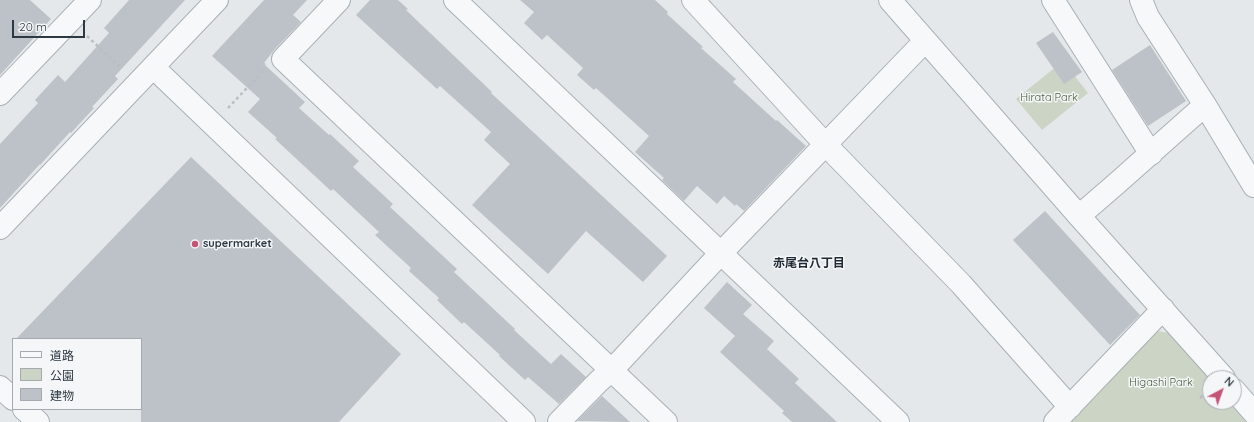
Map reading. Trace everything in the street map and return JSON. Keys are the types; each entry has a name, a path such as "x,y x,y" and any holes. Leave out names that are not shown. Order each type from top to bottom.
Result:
{"street":[{"path":"0,228 217,0"},
{"path":"339,0 283,59 666,422"},
{"path":"455,0 898,422"},
{"path":"693,0 826,144 961,284 1070,407"},
{"path":"890,0 1217,370"},
{"path":"1053,0 1151,154"},
{"path":"1141,0 1148,17 1205,105 1254,186"},
{"path":"0,94 81,6"},
{"path":"560,422 599,381 612,370 721,253 925,41"},
{"path":"154,67 524,422"},
{"path":"1080,216 1205,105"},
{"path":"1055,422 1163,309"},
{"path":"0,387 12,398"},
{"path":"1242,399 1254,413"},
{"path":"25,410 38,422"}],"path":[{"path":"81,6 124,72"},
{"path":"223,113 272,62 283,59"}],"green space":[{"name":"Hirata Park","path":"1063,61 1088,93 1042,130 1016,99"},
{"name":"Higashi Park","path":"1157,331 1170,333 1202,370 1202,410 1237,410 1248,422 1070,422"}],"building":[{"path":"0,0 30,0 51,19 0,75"},
{"path":"129,0 185,0 115,76 118,79 92,107 94,108 0,208 0,144 38,103 35,100 58,75 65,82 109,33 104,28"},
{"path":"264,0 307,0 293,15 301,22 274,50 264,63 305,102 299,108 359,161 353,167 393,204 390,207 457,269 454,272 515,329 514,330 551,364 561,354 586,377 559,404 528,377 525,380 464,322 462,324 437,300 439,298 409,271 411,268 375,235 379,232 333,189 331,191 248,112 260,99 212,56"},
{"path":"370,0 398,0 408,9 406,10 492,92 491,93 667,256 643,282 586,231 548,274 472,205 510,164 484,140 491,132 440,86 437,89 356,15"},
{"path":"520,0 655,0 668,12 667,14 703,47 701,48 736,79 733,82 806,146 744,211 736,204 735,206 724,196 717,204 697,186 684,201 662,180 664,178 635,152 649,136 596,88 594,90 577,75 583,68 547,35 542,40 524,23 534,12"},
{"path":"1053,32 1082,72 1064,84 1036,43"},
{"path":"1150,45 1186,101 1148,126 1112,70"},
{"name":"supermarket","path":"191,157 401,354 339,422 141,422 142,338 17,338"},
{"path":"1045,211 1140,315 1110,345 1013,240"},
{"path":"727,282 752,305 743,314 774,341 767,349 799,379 795,383 837,422 792,422 782,413 784,411 720,352 735,336 704,308"},
{"path":"602,396 630,422 577,421"}],"place":[{"name":"supermarket","path":"195,244"}],"district":[{"name":"赤尾台八丁目","path":"809,263"}]}
